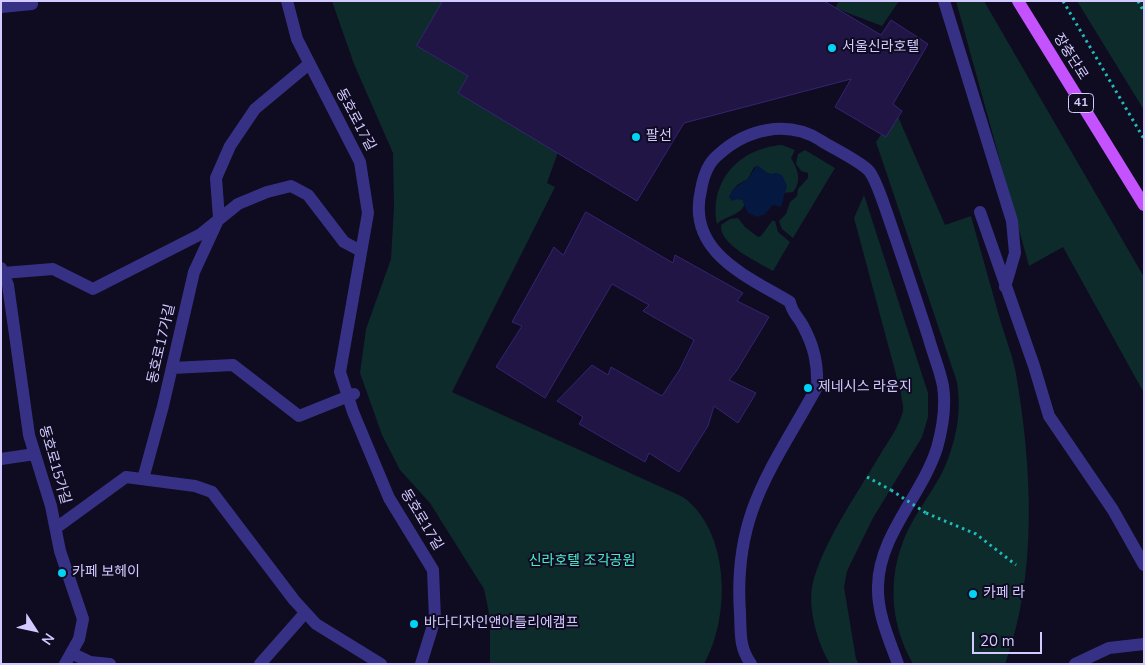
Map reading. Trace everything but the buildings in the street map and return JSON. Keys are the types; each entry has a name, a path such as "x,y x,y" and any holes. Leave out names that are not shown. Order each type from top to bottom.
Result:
{"main road":[{"name":"장충단로","path":"1018,1 1144,205"}],"street":[{"path":"1,7 32,4 32,1"},
{"name":"동호로17길","path":"287,1 297,40 360,162 368,212 340,372 351,395 389,498 433,570 435,619 421,664"},
{"path":"944,1 1012,221 1015,253 1005,287"},
{"path":"219,218 216,178 230,146 255,109 309,64"},
{"path":"751,664 743,653 738,588 743,538 760,488 817,387 818,370 809,337 792,311 790,302 722,259 706,240 700,220 699,199 704,178 714,158 730,143 750,133 792,129 812,135 869,171 909,274 943,386 944,406 937,447 886,548 880,568 878,587 880,609 898,664"},
{"path":"2,271 53,269 93,289 201,234 238,204 267,192 291,186 308,194 344,242 361,251"},
{"path":"980,212 1034,366 1049,416 1113,510 1144,565"},
{"name":"동호로17가길","path":"143,479 172,368 194,272 219,218"},
{"name":"동호로15가길","path":"2,271 8,286 29,435 56,528 60,551 82,619 79,639 68,658"},
{"path":"172,368 233,365 299,416 351,395"},
{"path":"1,459 35,454"},
{"path":"56,528 126,477 195,486 212,492 316,624 381,664"},
{"path":"260,664 306,613"},
{"path":"1075,664 1109,648 1144,644"},
{"path":"68,658 110,664"}],"path":[{"path":"1064,1 1144,139"},
{"path":"1138,1 1144,12"},
{"path":"867,477 892,490 926,513 976,534 1016,565"}],"green space":[{"name":"신라호텔 조각공원","path":"332,1 443,1 417,46 468,76 458,93 558,152 547,183 555,187 452,392 683,497 699,512 710,531 717,552 722,599 719,623 713,645 704,664 490,664 490,618 484,589 430,503 400,470 382,435 360,373 366,329 391,259 394,207 393,153 354,64"},
{"path":"839,1 899,1 882,26 835,8"},
{"path":"956,1 984,1 1144,277 1144,393 1063,247 1029,266"},
{"path":"1077,1 1144,1 1144,110"},
{"path":"896,112 945,225 971,216 1016,374 1026,446 1029,520 1023,594 1016,630 1005,664 913,664 905,648 895,613 894,578 902,543 946,465 957,428 959,410 957,382 876,142"},
{"path":"782,145 795,150 791,158 796,167 798,180 793,192 783,193 785,190 776,173 772,175 754,167 748,179 737,185 729,197 743,200 745,204 736,214 717,224 716,208 718,194 723,180 731,169 753,152 767,147"},
{"path":"805,150 835,168 793,238 782,229 779,221 786,214 790,202 797,196 798,189 808,178 808,173 801,171 796,164 798,154"},
{"path":"864,195 928,393 928,417 922,437 873,518 847,571 844,587 856,659 859,664 830,664 818,637 811,606 812,587 816,571 840,521 895,430 903,409 901,393 854,218"},
{"path":"738,218 745,227 758,237 761,236 772,221 775,221 778,232 790,242 773,271 749,258 726,239 721,225 730,219"}],"water":[{"path":"757,165 769,174 776,173 782,175 787,186 781,207 773,205 764,215 757,217 748,213 742,200 732,201 729,197 733,189 748,179"}],"place":[{"name":"서울신라호텔","path":"832,48"},
{"name":"팔선","path":"636,137"},
{"name":"제네시스 라운지","path":"808,388"},
{"name":"카페 보헤이","path":"62,573"},
{"name":"카페 라","path":"973,594"},
{"name":"바다디자인앤아틀리에캠프","path":"414,624"}]}
